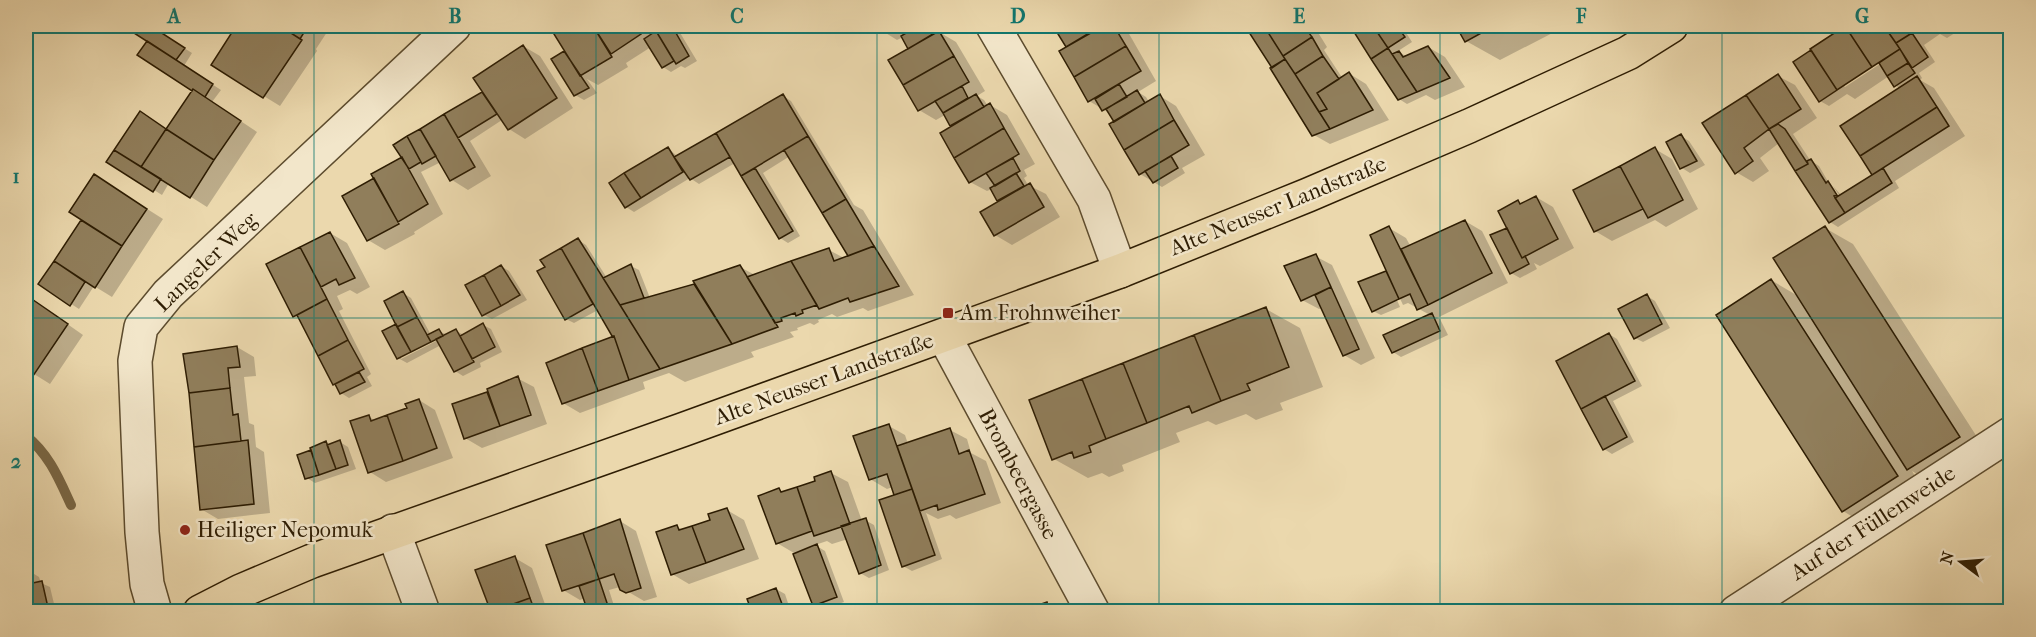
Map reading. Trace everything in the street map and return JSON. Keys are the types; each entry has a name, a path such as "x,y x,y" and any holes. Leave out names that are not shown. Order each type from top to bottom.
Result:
{"main road":[{"name":"Alte Neusser Landstraße","path":"200,612 241,591 312,561 1120,271 1308,195 1469,126 1628,53 1671,26"}],"street":[{"path":"993,26 1094,199 1120,271"},
{"name":"Langeler Weg","path":"155,612 147,584 142,532 135,361 141,327 168,294 448,28"},
{"name":"Brombeergasse","path":"944,336 1092,612"},
{"name":"Auf der Füllenweide","path":"1736,612 2010,434"},
{"path":"393,531 423,612"}],"building":[{"path":"123,26 151,26 185,48 176,60"},
{"path":"236,26 280,26 302,40 263,98 211,65"},
{"path":"280,26 308,26 300,39"},
{"path":"549,26 593,26 612,57 580,76"},
{"path":"593,26 636,26 641,34 611,54"},
{"path":"653,26 672,26 689,56 676,64"},
{"path":"918,26 928,26 933,34 908,49 901,36"},
{"path":"1074,26 1087,26 1091,32 1066,47 1058,34"},
{"path":"1103,26 1114,26 1126,46 1074,77 1059,51"},
{"path":"1245,26 1264,26 1285,59 1272,68"},
{"path":"1264,26 1304,26 1312,37 1283,56"},
{"path":"1363,26 1373,26 1388,48 1371,59 1354,32"},
{"path":"1373,26 1397,26 1405,37 1388,48"},
{"path":"1456,26 1481,26 1485,31 1465,42"},
{"path":"1845,26 1872,67 1837,90 1810,49"},
{"path":"1845,26 1884,26 1900,49 1872,67"},
{"path":"1884,26 1923,26 1896,43"},
{"path":"656,31 674,61 662,68 644,39"},
{"path":"939,31 954,56 903,85 888,60"},
{"path":"1912,33 1928,57 1912,68 1896,43"},
{"path":"1312,37 1323,56 1295,74 1283,56"},
{"path":"147,41 213,84 205,97 137,55"},
{"path":"523,45 557,98 508,130 473,78"},
{"path":"1126,46 1141,71 1088,102 1074,77"},
{"path":"1428,46 1450,78 1417,92 1392,54 1399,51 1403,57"},
{"path":"1388,48 1417,92 1398,100 1371,59"},
{"path":"1900,49 1908,63 1887,76 1879,63"},
{"path":"1811,50 1837,90 1819,102 1793,62"},
{"path":"564,51 589,88 574,96 551,59"},
{"path":"954,56 969,82 918,111 903,85"},
{"path":"1323,56 1339,79 1317,93 1327,109 1319,112 1295,74"},
{"path":"1285,59 1330,129 1312,136 1270,68"},
{"path":"1908,63 1915,73 1894,87 1887,76"},
{"path":"1349,72 1373,110 1330,129 1319,112 1327,109 1317,93"},
{"path":"1778,74 1801,109 1769,129 1746,95"},
{"path":"1917,76 1937,107 1860,156 1840,126"},
{"path":"1119,84 1127,97 1102,111 1095,99"},
{"path":"962,86 968,98 943,113 935,101"},
{"path":"193,89 241,121 214,160 166,129"},
{"path":"1137,90 1145,103 1114,122 1106,109"},
{"path":"482,92 497,114 458,138 444,114"},
{"path":"783,94 808,136 741,176 716,133"},
{"path":"976,94 984,107 950,126 943,113"},
{"path":"1160,94 1174,120 1124,150 1109,124"},
{"path":"1746,95 1769,129 1744,148 1753,161 1735,174 1702,123"},
{"path":"990,103 1004,128 954,158 940,133"},
{"path":"1937,107 1949,126 1872,175 1860,156"},
{"path":"140,111 166,129 141,167 114,150"},
{"path":"444,114 475,167 450,181 420,129"},
{"path":"1174,120 1189,145 1139,175 1124,150"},
{"path":"1778,124 1785,129 1808,164 1795,171 1769,129"},
{"path":"1004,128 1019,154 969,183 954,158"},
{"path":"166,129 214,160 190,198 141,167"},
{"path":"420,129 436,156 422,164 407,136"},
{"path":"716,133 730,157 690,180 674,157"},
{"path":"1681,134 1697,161 1680,169 1666,142"},
{"path":"407,136 421,162 409,169 393,145"},
{"path":"808,136 846,199 822,213 784,150"},
{"path":"668,147 683,172 641,198 624,173"},
{"path":"1655,147 1683,200 1648,218 1620,166"},
{"path":"114,150 161,179 153,192 106,162"},
{"path":"1171,156 1178,168 1153,183 1145,171"},
{"path":"402,157 428,204 398,222 371,174"},
{"path":"1013,158 1020,171 995,186 986,173"},
{"path":"1811,159 1826,183 1828,181 1837,195 1834,196 1845,213 1829,223 1795,171 1808,164 1807,161"},
{"path":"1620,166 1643,209 1594,232 1573,190"},
{"path":"755,168 793,231 779,239 741,176"},
{"path":"1883,168 1892,183 1845,213 1835,198"},
{"path":"624,173 641,198 625,208 609,183"},
{"path":"1016,173 1024,186 997,201 990,188"},
{"path":"94,174 147,209 122,246 69,212"},
{"path":"374,178 399,224 367,241 342,196"},
{"path":"1030,183 1044,207 994,236 980,212"},
{"path":"1536,196 1558,239 1522,258 1498,211 1518,200 1520,204"},
{"path":"846,199 874,246 848,256 822,213"},
{"path":"81,220 122,246 95,288 54,261"},
{"path":"1465,220 1492,273 1428,305 1401,249"},
{"path":"1389,226 1428,305 1417,310 1410,294 1399,299 1370,235"},
{"path":"1825,226 1960,437 1907,470 1773,258"},
{"path":"1507,228 1522,258 1525,256 1529,264 1510,274 1490,235"},
{"path":"330,232 355,278 339,285 336,279 321,287 300,247"},
{"path":"578,238 660,369 629,380 614,336 561,248"},
{"path":"874,246 899,286 850,302 848,298 819,309 791,261 829,248 834,261"},
{"path":"300,247 327,299 293,317 266,264"},
{"path":"561,248 593,304 565,320 537,271 545,267 540,260"},
{"path":"1316,254 1331,287 1301,301 1284,266"},
{"path":"54,261 85,282 70,306 38,284"},
{"path":"791,261 817,305 802,310 803,313 796,316 795,313 781,318 782,321 775,323 747,277"},
{"path":"631,264 644,298 620,305 603,278"},
{"path":"501,265 520,295 501,306 484,275"},
{"path":"740,265 778,327 732,344 693,281"},
{"path":"1386,271 1399,299 1372,312 1358,282"},
{"path":"484,275 501,306 482,316 465,285"},
{"path":"1771,279 1898,476 1842,512 1716,315"},
{"path":"694,284 732,344 660,369 620,305"},
{"path":"1331,287 1359,349 1343,356 1315,295"},
{"path":"403,291 417,317 397,327 384,301"},
{"path":"1647,294 1662,324 1634,339 1618,309"},
{"path":"26,295 68,324 33,376 26,370"},
{"path":"327,299 348,340 318,356 297,315"},
{"path":"1266,307 1289,367 1247,384 1250,390 1221,401 1194,335"},
{"path":"1432,313 1440,331 1392,353 1383,335"},
{"path":"417,317 431,342 411,352 397,327"},
{"path":"483,323 495,347 472,359 460,336"},
{"path":"396,324 411,352 397,359 382,331"},
{"path":"439,329 443,336 431,342 427,335"},
{"path":"456,329 474,362 454,372 436,339"},
{"path":"1609,333 1635,381 1581,409 1556,361"},
{"path":"1194,335 1221,401 1192,413 1189,406 1147,423 1123,363"},
{"path":"614,336 629,380 598,391 582,348"},
{"path":"348,340 364,369 333,385 318,356"},
{"path":"237,346 240,367 228,368 230,388 189,393 183,354"},
{"path":"582,348 598,391 562,404 546,363"},
{"path":"1123,363 1147,423 1106,439 1082,379"},
{"path":"359,372 365,382 340,394 335,384"},
{"path":"518,376 531,415 500,426 487,389"},
{"path":"1082,379 1106,439 1089,446 1091,452 1074,458 1072,452 1052,460 1029,400"},
{"path":"230,388 233,415 238,414 241,441 194,447 189,393"},
{"path":"487,392 500,426 464,439 452,404"},
{"path":"1605,396 1627,437 1603,450 1581,409"},
{"path":"419,399 437,448 403,461 387,415 407,408 405,404"},
{"path":"369,415 371,421 387,415 403,461 368,473 350,421"},
{"path":"889,424 912,489 894,495 887,474 869,480 853,436"},
{"path":"950,428 959,454 969,450 985,494 938,510 937,505 920,511 897,446"},
{"path":"248,440 254,504 200,510 194,447"},
{"path":"340,440 348,465 336,469 327,445"},
{"path":"326,441 336,469 319,475 310,448"},
{"path":"311,450 319,475 305,479 297,455"},
{"path":"831,471 850,524 814,536 797,487 815,481 814,477"},
{"path":"797,487 812,531 776,544 758,496 779,488 781,492"},
{"path":"912,489 935,555 902,567 879,500"},
{"path":"727,508 744,549 706,563 692,526 710,520 708,514"},
{"path":"866,518 881,565 859,574 841,526"},
{"path":"620,519 641,588 626,593 620,590 614,574 599,579 583,533"},
{"path":"677,525 679,530 692,526 706,563 671,575 656,532"},
{"path":"583,533 599,579 562,591 546,545"},
{"path":"817,544 837,597 813,606 793,554"},
{"path":"515,556 530,598 491,612 475,570"},
{"path":"26,575 32,600 26,602"},
{"path":"599,579 610,612 588,612 579,586"},
{"path":"42,581 49,612 35,612 28,584"},
{"path":"776,588 785,612 752,612 747,599"},
{"path":"530,598 535,612 503,612 502,608"},
{"path":"1047,602 1050,612 1035,612 1033,607"}],"waterway":[{"path":"26,436 47,459 58,476 71,505"}],"place":[{"name":"Am Frohnweiher","path":"948,313"},
{"name":"Heiliger Nepomuk","path":"185,530"}]}
